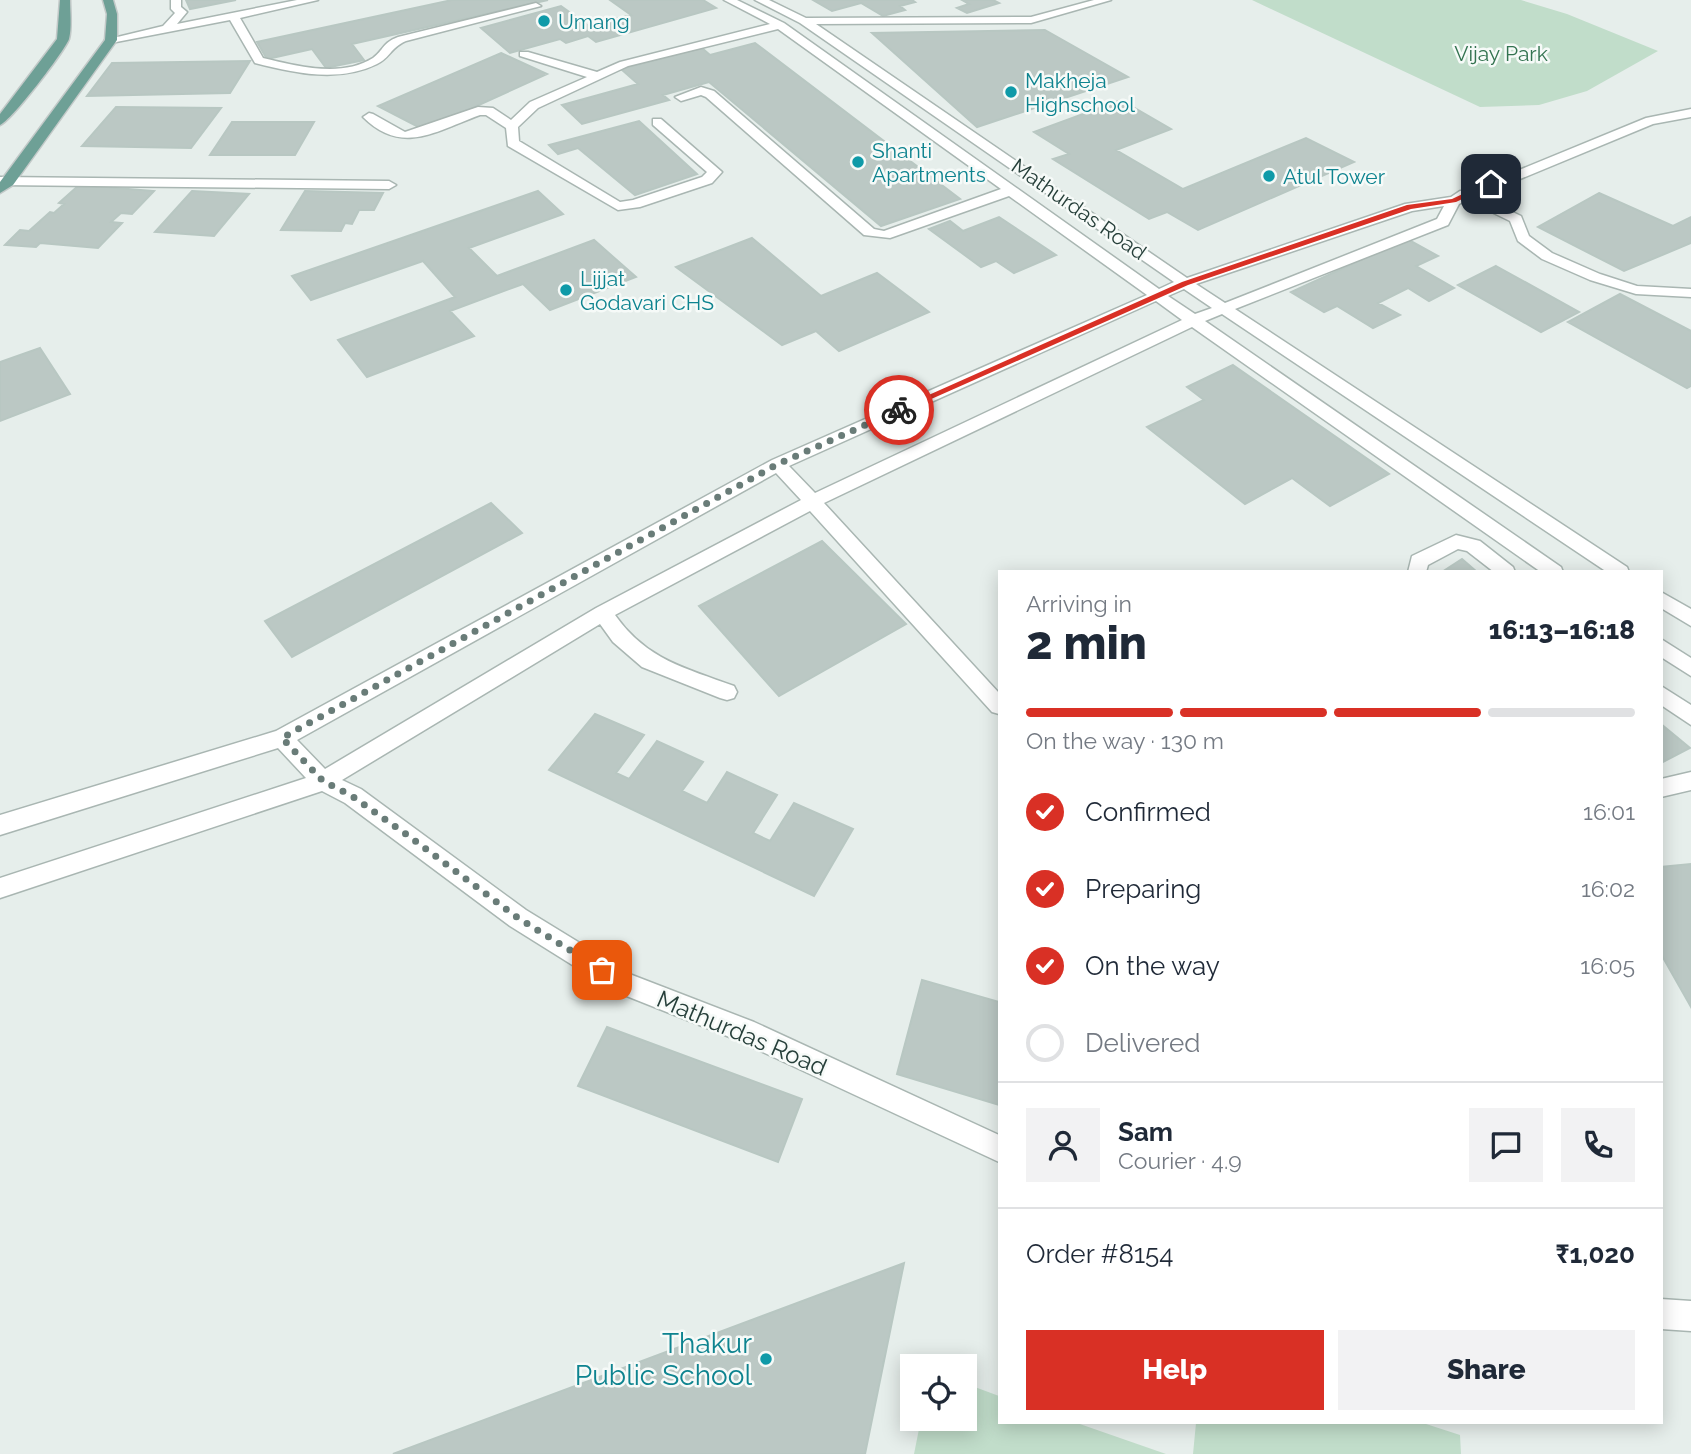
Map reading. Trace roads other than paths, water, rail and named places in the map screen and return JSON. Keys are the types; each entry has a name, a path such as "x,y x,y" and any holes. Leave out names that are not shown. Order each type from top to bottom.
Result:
{"main road":[{"path":"0,121 17,103 63,39 65,0"},
{"path":"3,184 111,40 112,13 108,0"}],"street":[{"path":"168,27 186,11 176,9 176,0"},
{"path":"111,40 313,0"},
{"path":"729,0 780,25 1157,295 1551,570"},
{"name":"Mathurdas Road","path":"760,0 804,21 1223,309"},
{"path":"804,21 1031,20 1106,0"},
{"path":"233,15 259,61 318,72 374,62 383,56 388,47 402,39 536,6"},
{"path":"657,122 715,172 707,180 635,204 618,205 513,143 512,126 534,105 624,64 780,25"},
{"path":"524,54 597,76"},
{"path":"681,97 701,92 710,94 869,232 885,234 1012,190"},
{"path":"369,117 403,136 418,134 478,111 489,111 512,126"},
{"path":"0,825 282,738 778,464 1185,283 1410,207 1459,198 1650,121 1691,113"},
{"path":"3,184 389,185"},
{"path":"1459,198 1516,219 1523,238 1546,256 1636,290 1691,293"},
{"path":"0,888 323,781 603,613 814,501 1194,320 1443,222 1459,198"},
{"path":"1223,309 1617,570"},
{"path":"778,464 998,705"},
{"path":"1418,570 1419,561 1456,542 1473,546 1503,570"},
{"path":"1663,600 1691,619"},
{"path":"603,613 620,637 649,662 727,692"},
{"path":"1663,648 1691,668"},
{"path":"1663,696 1691,717"},
{"name":"Mathurdas Road","path":"282,738 323,781 352,796 518,918 623,982 745,1031 998,1149"},
{"path":"1663,788 1691,781"},
{"path":"1663,1314 1691,1316"}],"place":[{"name":"Umang","path":"544,21"},
{"name":"Makheja Highschool","path":"1011,92"},
{"name":"Shanti Apartments","path":"858,162"},
{"name":"Atul Tower","path":"1269,176"},
{"name":"Lijjat Godavari CHS","path":"566,290"},
{"name":"Thakur Public School","path":"766,1359"}],"park label":[{"name":"Vijay Park","path":"1501,53"}]}
